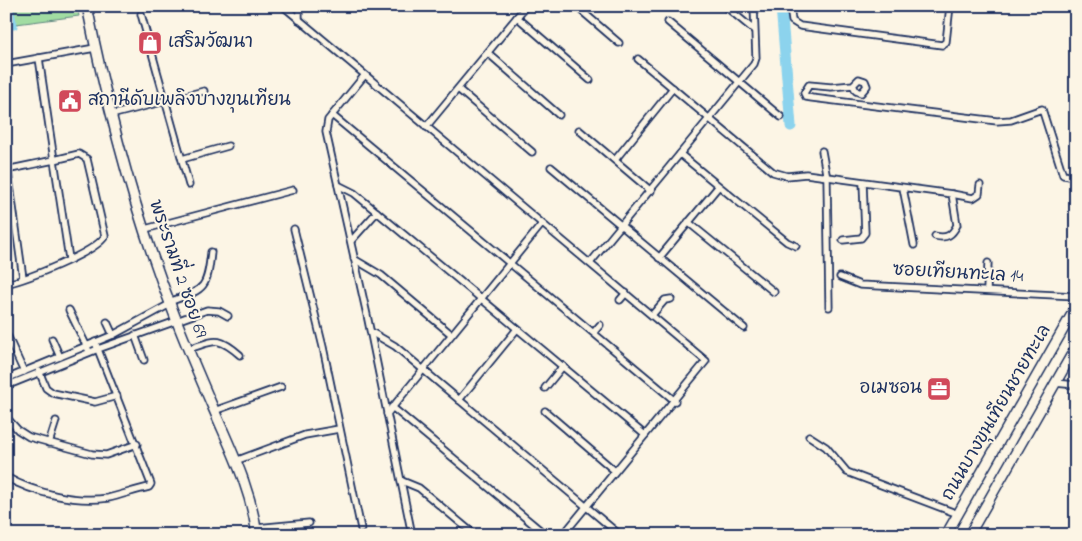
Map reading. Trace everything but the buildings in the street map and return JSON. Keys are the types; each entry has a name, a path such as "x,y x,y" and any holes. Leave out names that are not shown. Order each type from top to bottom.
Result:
{"street":[{"name":"พระรามที่ 2 ซอย 69","path":"87,6 111,115 145,229 176,320 214,411 238,460 251,499 256,532"},
{"path":"283,6 364,76 706,361 563,535"},
{"path":"299,6 299,20"},
{"path":"426,126 526,6"},
{"path":"576,6 619,43"},
{"path":"725,6 754,30"},
{"path":"590,263 756,61 754,6"},
{"path":"790,6 792,21 800,26 942,45 946,42 950,6"},
{"path":"141,14 189,185"},
{"path":"517,18 590,80"},
{"path":"668,22 781,118"},
{"path":"6,64 95,48"},
{"path":"488,53 559,115"},
{"path":"39,58 69,260"},
{"path":"638,58 773,172 780,175 794,176 806,174 827,179 974,198 979,194 980,186"},
{"path":"364,76 332,115 326,124 326,132 371,332 386,414 402,481 412,535"},
{"path":"854,85 831,87 810,85 804,93 806,97 812,98 997,122 1011,120 1042,109 1063,175 1076,177"},
{"path":"614,160 673,88"},
{"path":"458,89 532,152"},
{"path":"111,115 204,91"},
{"path":"332,115 511,262 674,401"},
{"path":"579,130 651,191"},
{"path":"182,159 228,146"},
{"path":"822,151 827,179 830,307"},
{"path":"6,284 69,260 97,245 105,236 87,159 79,154 7,170"},
{"path":"680,154 786,242 796,246"},
{"path":"6,157 24,278"},
{"path":"550,167 744,328"},
{"path":"843,240 861,238 865,233 863,183"},
{"path":"338,186 354,193 645,435"},
{"path":"659,258 718,187"},
{"path":"903,188 914,245"},
{"path":"145,229 293,190"},
{"path":"935,236 944,238 948,236 957,224 952,194"},
{"path":"350,241 377,212"},
{"path":"688,222 774,292"},
{"path":"386,414 542,224"},
{"path":"294,230 323,347 361,529"},
{"path":"6,379 24,372 38,370 88,349 95,342 113,335 170,303 197,291 204,286 209,277 211,252"},
{"path":"354,259 381,275 451,334"},
{"path":"987,290 988,263"},
{"name":"ซอยเทียนทะเล 14","path":"840,277 860,285 1076,296"},
{"path":"620,300 626,293"},
{"path":"652,315 665,300 671,299"},
{"name":"ถนนบางขุนเทียนชายทะเล","path":"946,535 1076,307"},
{"path":"69,310 88,349"},
{"path":"6,386 60,358 88,349 98,349 207,310 219,311 228,316"},
{"path":"107,322 113,335"},
{"path":"594,332 600,325"},
{"path":"459,400 517,329"},
{"path":"371,332 388,340 620,535"},
{"path":"135,335 144,360"},
{"path":"8,337 24,372"},
{"path":"52,340 60,358"},
{"path":"188,349 219,341 227,344 240,355"},
{"path":"6,477 44,492 70,496 108,498 151,484 137,444 95,342"},
{"name":"ถนนบางขุนเทียนชายทะเล","path":"969,535 1076,347"},
{"path":"545,388 563,366"},
{"path":"38,370 46,388 53,393 95,402 117,396"},
{"path":"1055,383 1076,385"},
{"path":"214,411 281,387"},
{"path":"392,407 546,535"},
{"path":"545,411 615,471"},
{"path":"6,417 18,430 29,437 92,454 106,455 137,444"},
{"path":"49,443 56,421"},
{"path":"238,460 305,436 339,429"},
{"path":"809,436 826,447 847,472 958,514"},
{"path":"402,481 419,488 475,535"},
{"path":"256,532 309,523"}],"green space":[{"path":"12,6 77,6 79,16 16,24"}],"waterway":[{"path":"10,6 14,26"},
{"path":"781,6 791,126"}],"place":[{"name":"เสริมวัฒนา","path":"150,43"},
{"name":"สถานีดับเพลิงบางขุนเทียน","path":"70,101"},
{"name":"อเมซอน","path":"939,389"}]}
